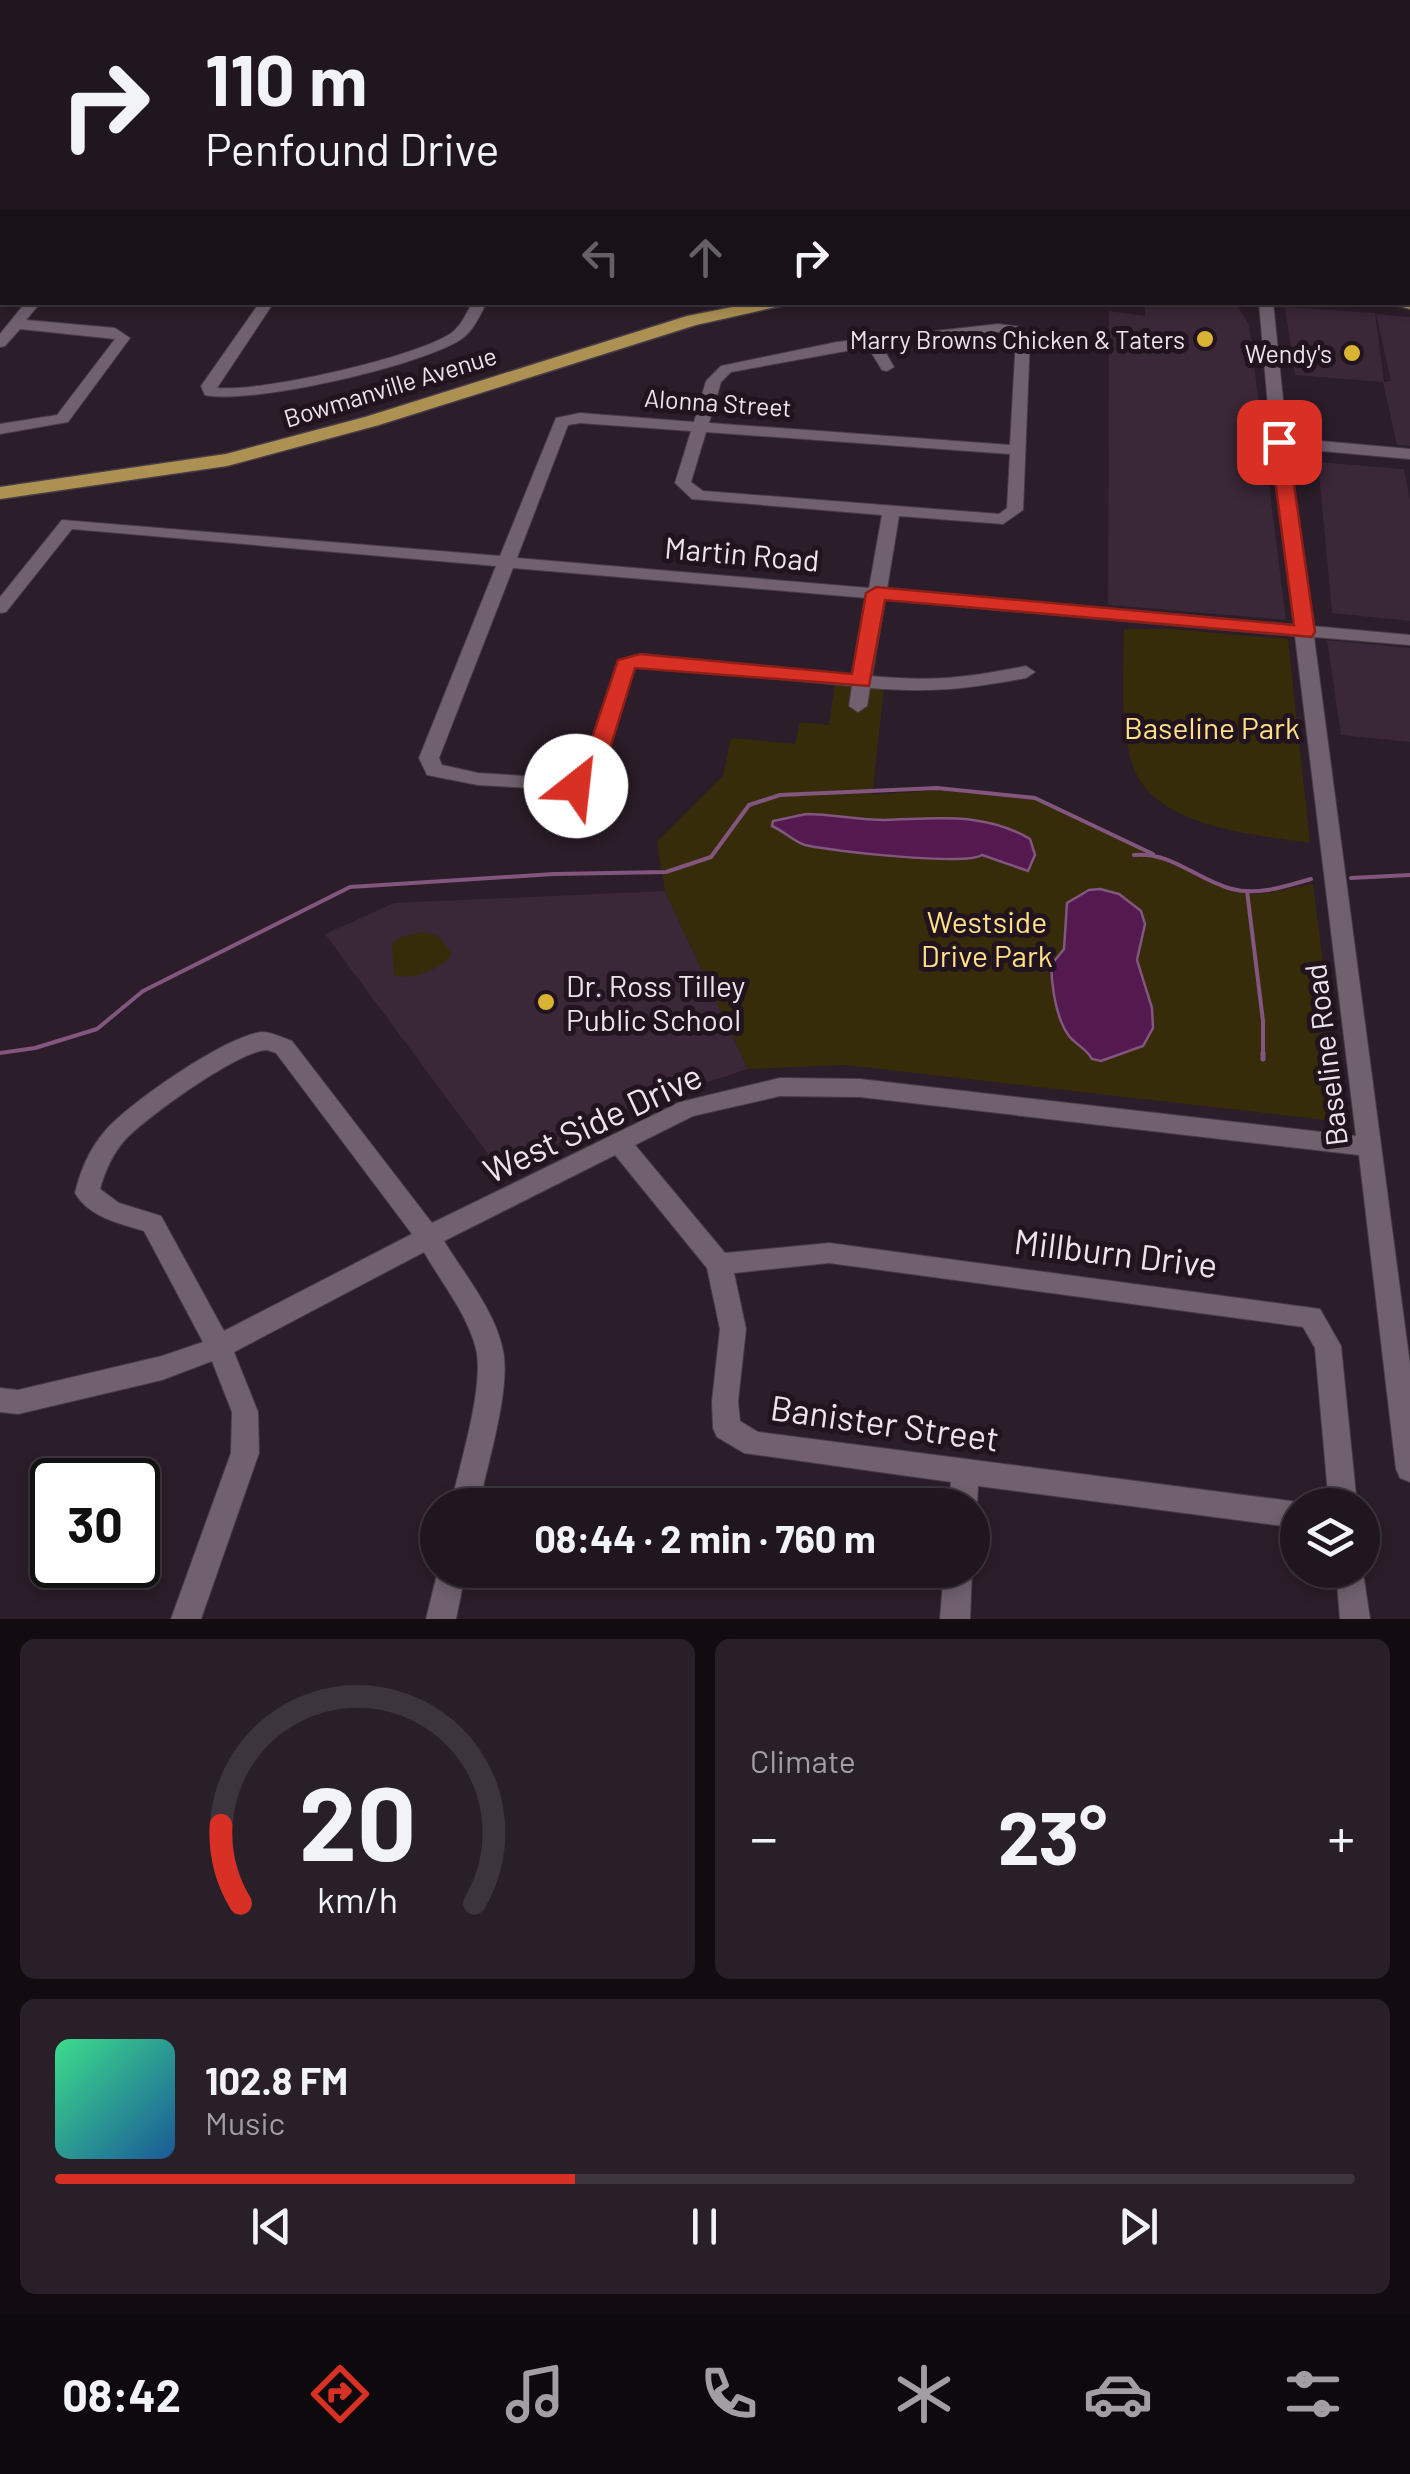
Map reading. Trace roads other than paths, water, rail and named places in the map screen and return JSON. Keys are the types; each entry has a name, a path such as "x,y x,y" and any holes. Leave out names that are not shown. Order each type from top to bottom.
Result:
{"main road":[{"name":"Bowmanville Avenue","path":"0,492 226,460 372,421 693,320 774,305"}],"street":[{"path":"0,343 32,305"},
{"path":"265,305 210,386 210,392 237,394 316,383 368,359 458,336 478,305"},
{"name":"Baseline Road","path":"1266,305 1279,446 1410,1469"},
{"path":"0,429 62,418 122,338 115,332 16,324"},
{"path":"998,328 1016,330 1023,337 1015,510 1003,519 698,496 683,482 714,380 726,369 872,342 998,328"},
{"path":"872,342 887,367"},
{"name":"Alonna Street","path":"509,559 562,421 580,418 700,425 1018,450"},
{"path":"1279,446 1410,457"},
{"path":"858,706 892,512"},
{"name":"Martin Road","path":"0,608 68,524 509,559 1410,640"},
{"path":"509,559 428,758 434,770 478,780 576,786 592,771 626,664 640,660 862,681 958,685 1026,672"},
{"path":"186,1619 244,1453 245,1412 219,1348 152,1223 111,1211 87,1193 91,1174 117,1133 142,1112 232,1054 262,1040 284,1047 428,1238 479,1323 490,1351 490,1385 469,1488"},
{"name":"West Side Drive","path":"0,1400 18,1402 108,1381 219,1348 688,1108 756,1090 822,1086 1369,1147"},
{"name":"Banister Street","path":"618,1142 719,1264 733,1329 726,1428 754,1444 1280,1513"},
{"name":"Millburn Drive","path":"719,1264 829,1253 1311,1317 1328,1346 1341,1488"},
{"path":"964,1488 965,1471"},
{"path":"445,1618 449,1588"},
{"path":"955,1619 957,1588"},
{"path":"1352,1588 1355,1619"}],"waterway":[{"path":"0,1053 35,1048 97,1029 143,991 350,887 554,874 666,872 711,857 749,805 780,795 937,788 1035,798 1153,854"},
{"path":"1134,855 1160,857 1219,885 1247,891"},
{"path":"1351,878 1410,875"},
{"path":"1247,891 1311,879"},
{"path":"1247,891 1263,1021 1263,1059"}],"place":[{"name":"Marry Browns Chicken & Taters","path":"1205,339"},
{"name":"Wendy's","path":"1352,353"},
{"name":"Dr. Ross Tilley Public School","path":"546,1002"}],"park label":[{"name":"Baseline Park","path":"1212,727"},
{"name":"Westside Drive Park","path":"987,938"}]}
